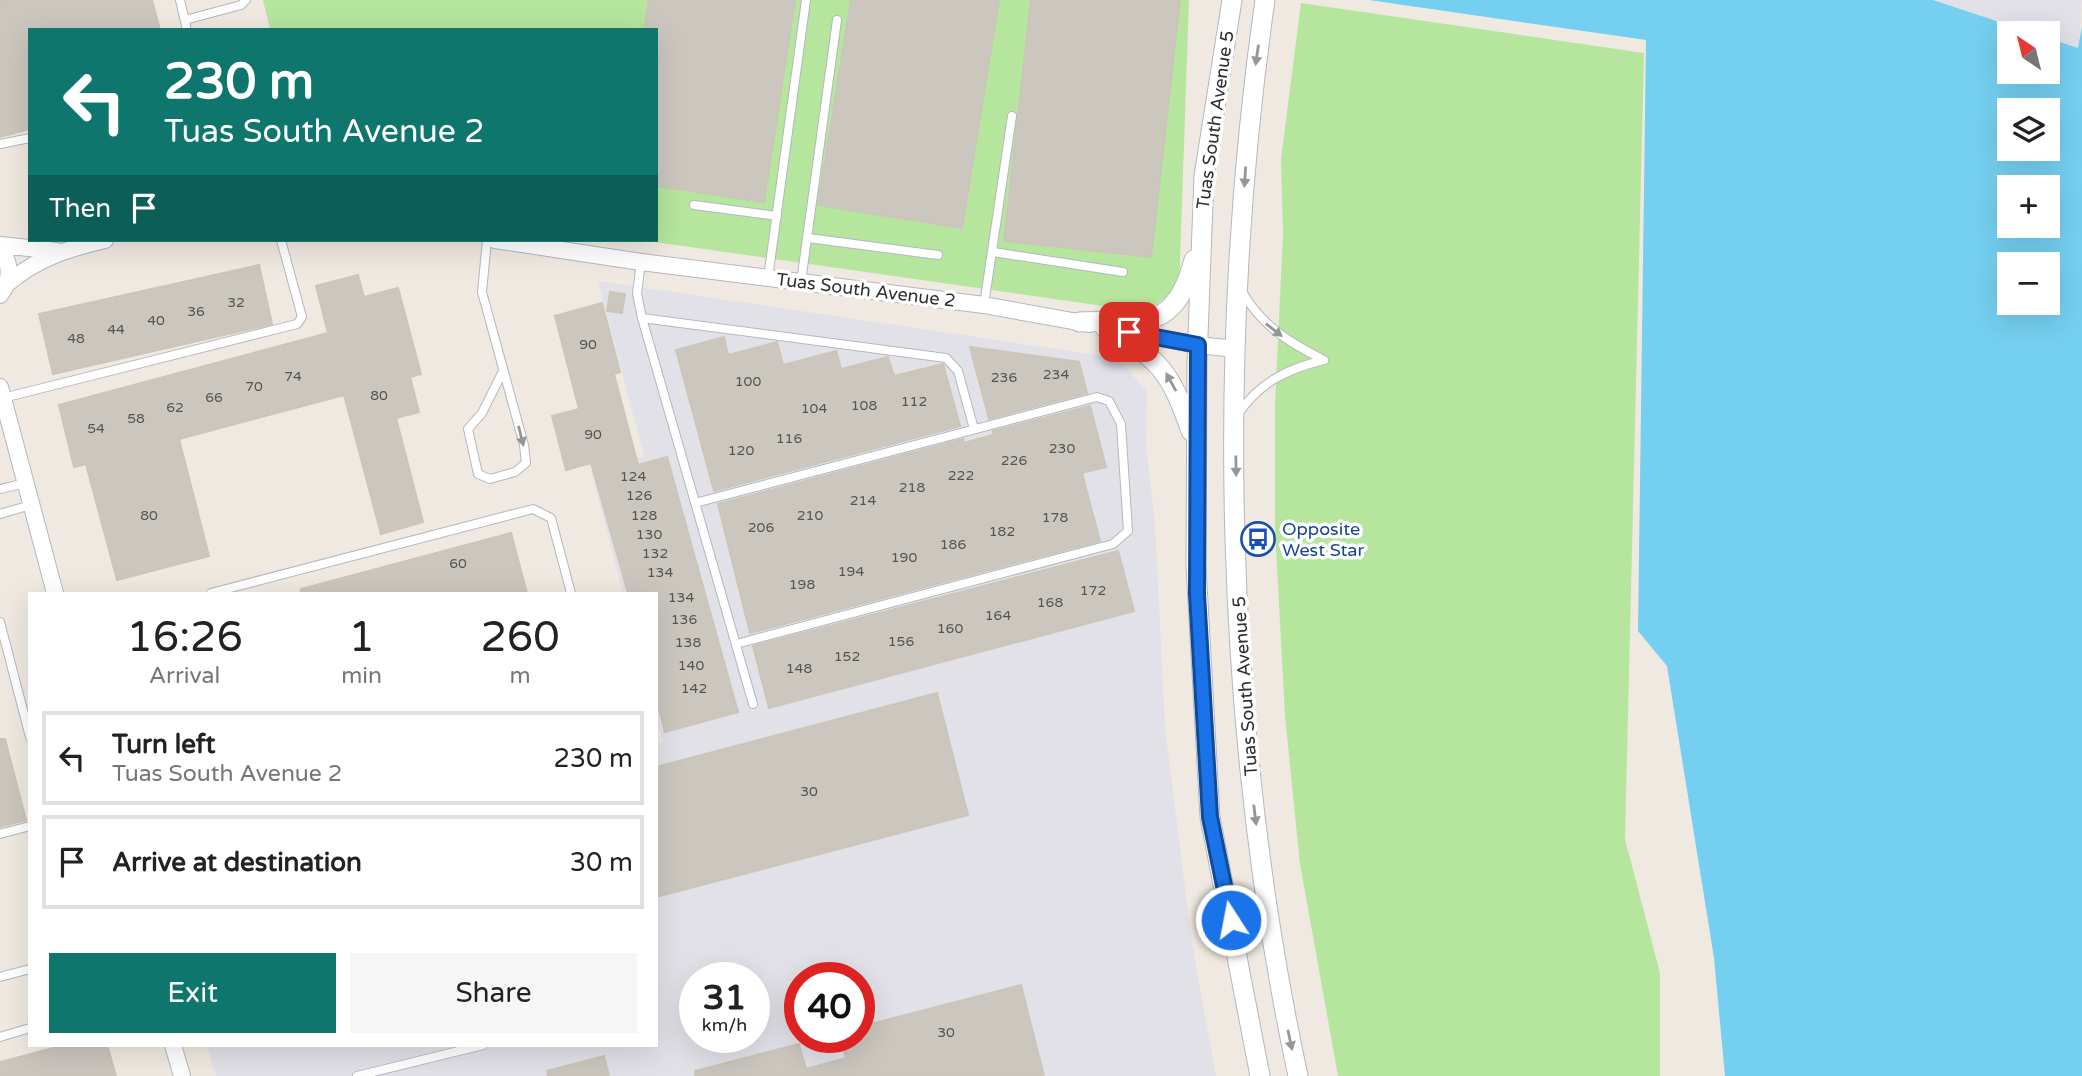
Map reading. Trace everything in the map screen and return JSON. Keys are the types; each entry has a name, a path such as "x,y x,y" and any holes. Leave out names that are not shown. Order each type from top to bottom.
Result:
{"street":[{"name":"Tuas South Avenue 5","path":"1233,0 1204,176 1198,345 1196,566 1210,817 1260,1076"},
{"name":"Tuas South Avenue 5","path":"1265,0 1249,109 1238,284 1235,417 1238,625 1255,811 1280,994 1298,1076"},
{"path":"2,293 28,266 57,251 96,242"},
{"name":"Tuas South Avenue 2","path":"508,242 641,262 984,305 1198,345 1236,349"},
{"path":"1079,322 1145,321 1165,313 1183,293 1201,243"},
{"path":"2,293 8,265 0,247 57,251"},
{"path":"1105,328 1145,351 1168,375 1196,445"},
{"path":"1,392 55,592"},
{"path":"174,1047 182,1076"}],"lane":[{"path":"180,0 187,28"},
{"path":"185,20 241,5 246,0"},
{"path":"768,278 806,0"},
{"path":"801,282 837,20"},
{"path":"984,305 1012,116"},
{"path":"0,144 28,138"},
{"path":"694,205 777,216"},
{"path":"808,239 937,255"},
{"path":"1,392 297,324 302,317 282,242"},
{"path":"487,242 482,292 524,445 526,463 515,472 490,479 478,474 468,429 482,413 503,370"},
{"path":"993,252 1123,272"},
{"path":"641,262 637,294 642,318 753,704"},
{"path":"1235,417 1250,397 1272,379 1289,370 1324,360 1294,345 1265,323 1253,310 1238,284"},
{"path":"642,318 946,358 958,371 974,429"},
{"path":"695,503 1097,397 1109,401 1121,424 1128,531 1113,544 736,644"},
{"path":"0,489 26,483"},
{"path":"0,514 31,505"},
{"path":"215,592 533,509 544,512 551,518 571,592"},
{"path":"0,622 28,729"},
{"path":"0,671 12,668"},
{"path":"0,834 28,827"},
{"path":"0,977 28,970"},
{"path":"0,1037 28,1029"},
{"path":"357,1076 475,1047"}],"shaded area":[{"path":"1933,0 2082,0 2079,48 2060,42 2060,21 1997,21"},
{"path":"598,281 1118,358 1147,392 1146,447 1155,523 1165,728 1192,944 1216,1076 216,1076 208,1047 658,1047 658,743 663,742 658,725 658,592 623,592 591,471 644,456"}],"green space":[{"path":"263,0 1189,0 1179,288 1145,312 655,242 658,242 658,28 270,28"},
{"path":"1301,3 1644,53 1625,839 1660,973 1660,1076 1338,1076 1300,864 1285,716 1275,529 1275,405 1283,233 1281,159"}],"water":[{"path":"1369,0 1933,0 1997,21 1997,84 2060,84 2060,42 2078,48 2082,26 2082,1076 1725,1076 1714,958 1667,666 1638,631 1646,40"}],"building":[{"path":"0,0 152,0 159,28 28,28 28,130 0,137"},
{"path":"649,0 795,0 764,202 658,186 658,28 644,28"},
{"path":"851,0 999,0 962,228 818,205"},
{"path":"1031,0 1180,0 1151,257 1004,241"},
{"path":"259,265 272,324 53,374 39,314"},
{"path":"358,275 364,297 398,288 421,374 410,377 419,412 396,418 423,522 381,534 344,395 179,439 209,556 117,580 86,464 74,467 59,405 328,333 316,286"},
{"path":"610,292 625,294 622,313 607,311"},
{"path":"602,303 620,372 614,374 638,465 667,457 738,712 665,732 658,706 658,592 628,592 591,463 566,470 552,416 579,409 555,316"},
{"path":"724,337 728,355 777,342 783,365 836,351 841,369 888,357 894,376 943,364 960,426 714,491 676,350"},
{"path":"970,347 1079,362 1087,393 989,419"},
{"path":"1090,406 1106,467 1082,473 1100,541 750,633 718,504 963,439 964,443 993,435 993,431"},
{"path":"511,533 527,592 301,592 301,589"},
{"path":"1118,551 1134,611 769,708 753,646"},
{"path":"937,693 968,815 658,896 658,766"},
{"path":"0,739 5,739 26,820 0,827"},
{"path":"1021,985 1044,1076 695,1076 695,1071 784,1048 784,1053 802,1053 806,1069 846,1058 845,1053 875,1053 875,1023"},
{"path":"57,1047 108,1047 116,1076 0,1076 0,1062"},
{"path":"604,1056 609,1076 548,1076 547,1071"}],"place":[{"name":"Opposite West Star","path":"1258,539"}],"route":[{"path":"1129,332 1198,345 1197,594 1210,817 1231,920"}]}
